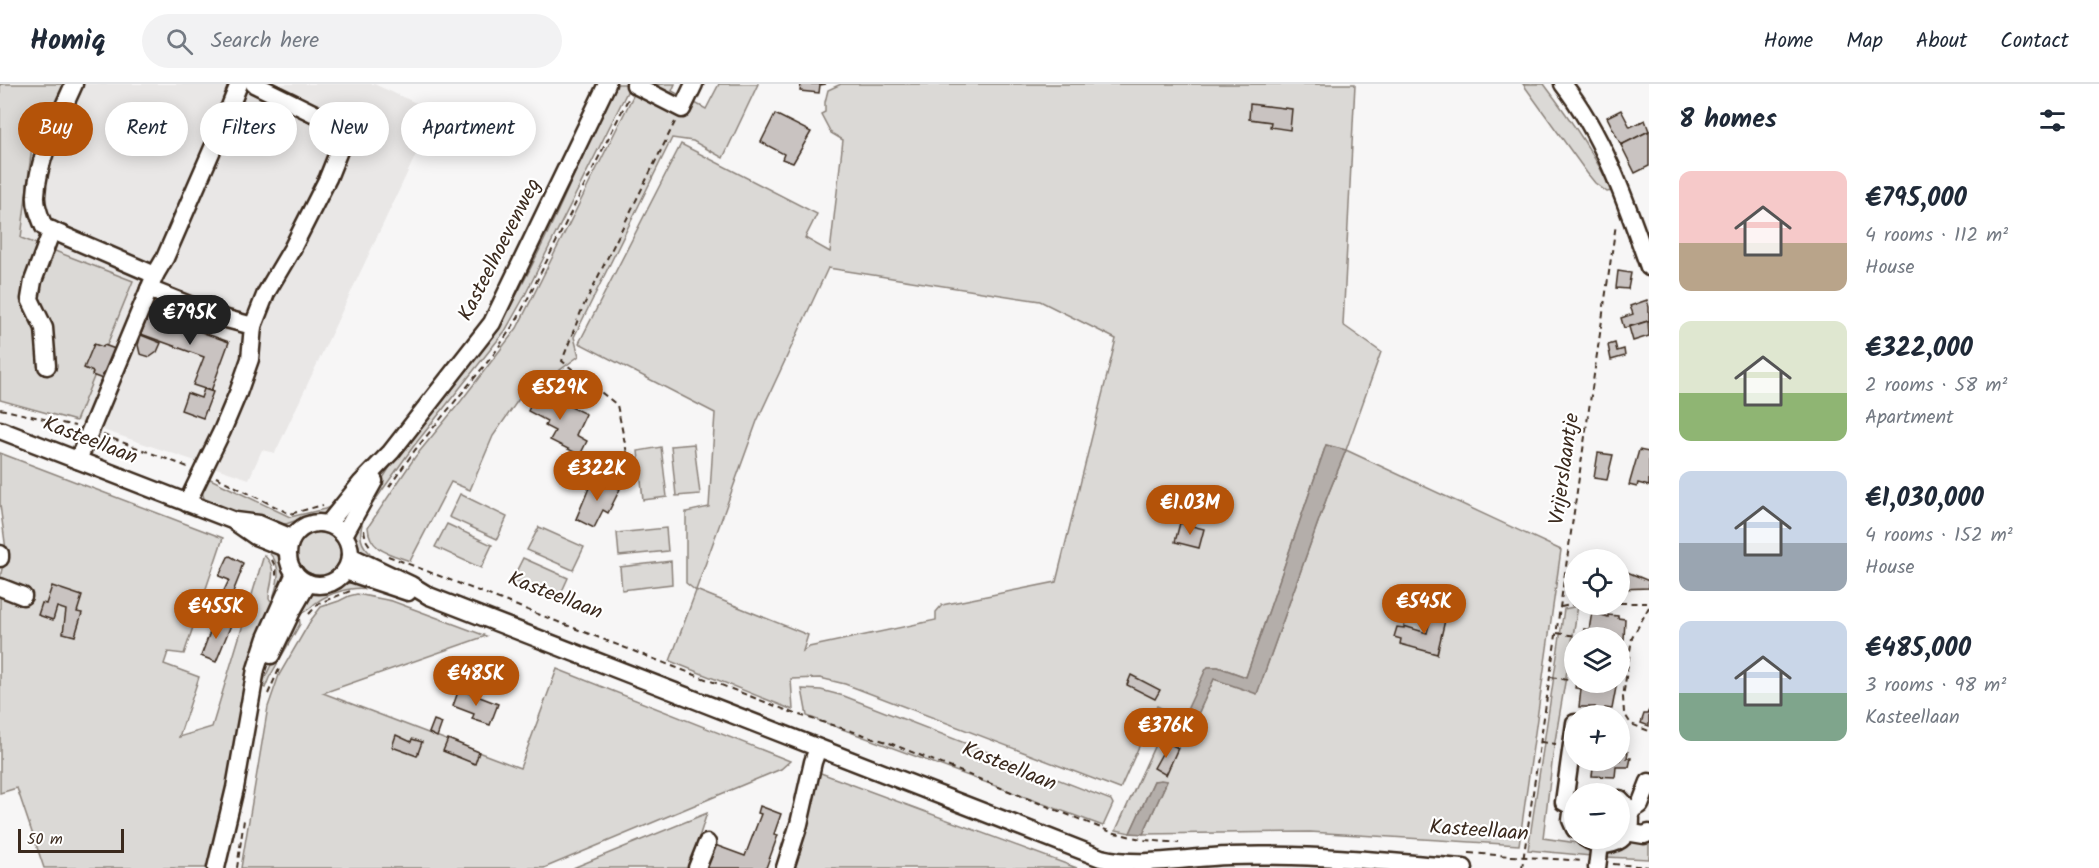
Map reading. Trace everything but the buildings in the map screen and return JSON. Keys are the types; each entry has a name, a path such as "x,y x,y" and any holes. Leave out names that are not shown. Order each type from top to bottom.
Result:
{"street":[{"path":"74,84 53,130 41,169 36,196 39,215 44,226 219,316 253,326"},
{"path":"78,460 152,282 206,165 238,84"},
{"path":"187,502 238,393 250,359 253,326 266,293 292,249 328,178 346,133 321,117 254,84"},
{"name":"Kasteelhoevenweg","path":"328,524 361,483 391,452 492,323 607,84"},
{"path":"635,85 682,109 694,84"},
{"path":"1563,84 1582,111 1623,193 1649,267"},
{"path":"47,366 44,328 30,299 33,281 52,230"},
{"name":"Kasteellaan","path":"0,430 232,520 255,536 290,543"},
{"name":"Kasteelhoevenweg","path":"344,535 391,452"},
{"path":"308,524 328,524 344,535 348,542 347,564 331,582 320,585 301,578 289,562 290,543 297,532 308,524"},
{"name":"Kasteellaan","path":"347,564 375,582 429,596 1090,855 1114,861 1143,863 1228,856 1466,860"},
{"path":"250,703 277,641 299,615 301,578"},
{"path":"216,868 235,788 256,669 266,638 301,578"},
{"path":"0,587 23,596"},
{"path":"785,868 799,824 818,748"},
{"path":"1630,804 1640,805 1649,782"},
{"path":"1630,812 1635,823 1632,833 1644,835 1649,833"},
{"path":"698,868 707,843"},
{"path":"1594,849 1597,865"}],"path":[{"path":"627,453 617,405 562,361 582,309 682,109"},
{"name":"Vrijerslaantje","path":"1522,868 1616,224"},
{"path":"366,522 364,529 366,540 377,553"},
{"name":"Kasteellaan","path":"385,555 796,714 887,742 1111,831 1145,840 1186,843"},
{"path":"272,560 276,568 276,578"},
{"path":"299,615 320,603 354,590"},
{"path":"1630,603 1649,603"},
{"path":"1649,608 1632,638 1623,697 1624,713 1631,724 1649,731"},
{"path":"1557,633 1564,634"},
{"path":"267,697 282,662"},
{"path":"1551,677 1564,679"},
{"path":"237,868 245,818"},
{"name":"Kasteellaan","path":"1466,860 1524,857 1597,865 1649,867"}],"shaded area":[{"path":"0,84 68,84 58,102 18,102 18,156 31,156 21,238 133,281 76,421 0,400"},
{"path":"68,84 374,84 414,102 401,102 401,156 415,156 275,453 262,450 249,479 76,421 133,282 21,238 31,156 93,156 93,102 58,102"},
{"path":"615,84 631,84 505,331 413,447 371,506 365,507 393,462 501,323 547,235"},
{"path":"639,84 675,84 672,91 706,109 719,84 758,84 723,158 693,141 672,138 574,337 579,356 523,393 493,436 470,490 451,482 410,561 382,550 372,541 368,527 415,457 517,328"},
{"path":"841,84 1355,84 1343,325 1381,352 1346,450 1561,550 1519,845 1310,832 1143,834 1167,781 1154,781 1130,833 1116,830 1170,712 1157,706 1120,789 845,684 820,678 791,679 793,710 670,661 696,591 686,583 686,512 709,507 715,413 579,343 681,144 817,214 805,238 830,252 843,140 831,133 821,114 825,112 828,90","holes":["828,268 1040,301 1116,339 1056,582 942,605 936,612 936,620 809,647 803,651 808,635 696,590 757,421","1326,445 1346,450 1257,693 1214,679 1184,744 1208,667 1218,667 1246,677"]},
{"path":"1523,84 1544,84 1581,136 1612,191 1607,192 1595,183"},
{"path":"694,444 700,494 676,496 671,446"},
{"path":"1326,445 1346,450 1257,694 1214,679 1184,745 1177,741 1180,725 1206,669 1218,667 1246,677"},
{"path":"661,447 667,497 643,500 638,451"},
{"path":"0,453 223,538 184,654 168,652 164,664 199,677 179,737 212,727 264,555 272,566 269,599 274,603 229,776 209,868 44,868 17,788 0,793 0,594 24,589 0,578 6,550 0,505"},
{"path":"204,476 290,517 331,506 326,513 286,524 273,523 205,502 201,488"},
{"path":"460,494 507,517 497,539 449,517"},
{"path":"363,513 361,539 369,553 378,562 358,551 356,531"},
{"path":"447,524 492,545 481,568 435,547"},
{"path":"318,527 328,529 337,535 343,544 345,554 343,564 337,573 328,579 318,581 308,579 299,573 293,564 291,554 293,544 299,535 308,529"},
{"path":"539,527 584,547 573,570 527,550"},
{"path":"666,528 668,551 619,556 617,533"},
{"path":"266,546 282,563 282,584 277,598 274,595 278,570 274,559 265,549"},
{"path":"523,558 568,578 558,600 512,580"},
{"path":"671,561 672,584 622,590 620,567"},
{"path":"349,583 369,586 367,589 355,588 334,593 306,611 301,613 298,611 310,595"},
{"path":"357,594 392,601 486,636 323,693 520,768 557,669 790,761 781,769 544,868 241,868 268,707 279,675 321,607"},
{"path":"1564,609 1564,615 1576,615 1574,627 1564,627 1564,688 1543,838 1564,841 1564,849 1592,850 1591,856 1528,850"},
{"path":"295,615 299,617 300,624 265,688 261,686"},
{"path":"802,689 821,690 844,696 1111,800 1113,804 1103,826 807,716"},
{"path":"818,772 1077,868 787,868"},
{"path":"1154,781 1167,781 1143,834 1130,833"},
{"path":"707,813 689,868 573,868"},
{"path":"1649,840 1649,859 1606,857 1606,851 1612,849 1630,849 1630,842"}]}
